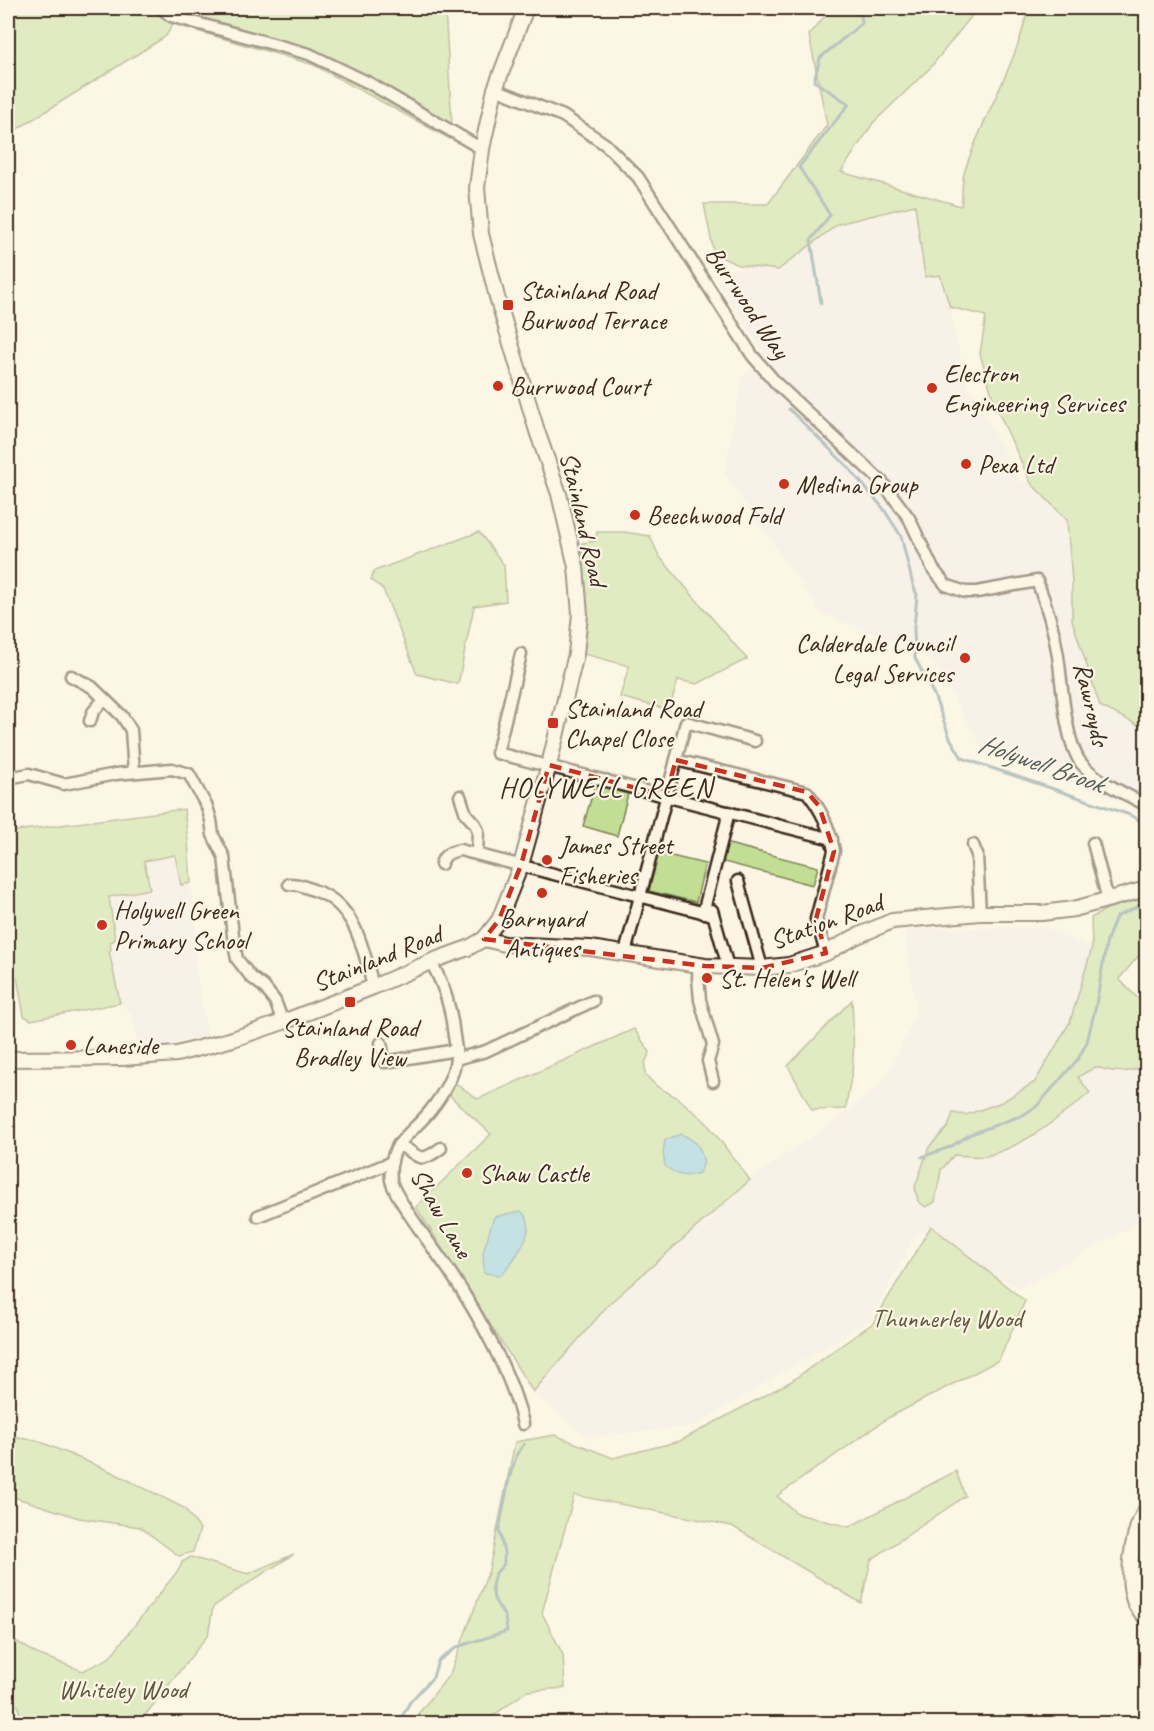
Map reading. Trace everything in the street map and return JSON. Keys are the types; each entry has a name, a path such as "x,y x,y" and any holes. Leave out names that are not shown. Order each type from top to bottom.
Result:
{"main road":[{"name":"Stainland Road","path":"8,1057 122,1058 177,1054 233,1039 283,1022 468,948 484,939 499,920 521,865 549,765 576,654 580,614 576,567 559,494 537,431 497,297 481,234 477,188 482,148 495,89 526,8"},
{"name":"Station Road","path":"484,939 505,944 590,948 699,965 762,968 789,965 826,953 892,921 980,913 1042,913 1074,909 1146,889"},
{"path":"1146,1510 1141,1518 1130,1563 1130,1585 1135,1605 1146,1618"}],"street":[{"path":"160,8 171,16 309,54 369,83 482,148"},
{"name":"Burrwood Way","path":"495,89 563,116 605,144 638,177 752,355 777,384 882,482 909,518 933,569 946,585 965,592 977,592 1037,581"},
{"name":"Rawroyds","path":"1037,581 1048,608 1058,655 1064,706 1074,748 1088,770 1146,805"},
{"path":"521,654 497,753 729,812 833,845"},
{"path":"71,676 92,687 122,716 132,730 134,772"},
{"path":"90,722 93,712 104,699"},
{"path":"625,953 686,722 755,741"},
{"path":"676,760 807,792 819,806 833,845 816,919 826,953"},
{"path":"8,778 29,774 64,784 134,772 172,769 189,774 207,807 213,835 224,857 237,959 275,1001 283,1022"},
{"path":"460,796 466,814 478,831 477,854"},
{"path":"728,967 708,914 707,896 729,812"},
{"path":"1093,843 1108,900"},
{"path":"973,845 978,855 980,913"},
{"path":"441,864 443,857 449,852 460,850 708,914"},
{"path":"738,881 762,968"},
{"path":"289,884 302,884 322,893 341,906 358,934 373,987"},
{"name":"Shaw Lane","path":"431,962 441,979 452,1011 456,1055 447,1086 430,1112 398,1145 392,1162 392,1184 478,1320 512,1387 523,1424"},
{"path":"699,965 700,1000 713,1045 708,1061 712,1081"},
{"path":"381,1043 385,1062 486,1051 593,1000"},
{"path":"398,1145 415,1156 429,1157 441,1148"},
{"path":"258,1216 392,1162"}],"highlighted area":[{"path":"676,760 807,792 819,806 834,851 816,919 826,953 762,968 705,966 484,939 499,920 521,865 549,765 666,796"}],"shaded area":[{"path":"905,201 935,240 965,380 1020,482 1062,486 1146,718 1146,815 1123,802 1015,759 986,753 931,658 821,612 725,474 742,378 766,356 717,280 843,211"},
{"name":"Holywell Green Primary School","path":"184,809 192,902 196,915 195,966 207,1037 139,1048 131,1013 120,1003 31,1020 24,1016 17,977 8,961 8,832"},
{"path":"1046,928 1092,948 1146,1012 1146,1218 1019,1288 917,1231 871,1319 693,1426 588,1437 531,1390 610,1303 750,1180 829,1126 884,1082 917,1014 905,932 917,929"}],"green space":[{"path":"8,8 445,8 452,125 450,139 314,65 173,24 166,36 8,135"},
{"path":"832,8 978,8 930,68 873,123 841,172 961,206 965,170 1016,50 1028,8 1146,8 1146,729 1100,706 1072,620 1072,581 1067,520 1031,483 995,405 980,354 986,316 950,307 940,275 925,277 915,205 838,224 778,270 738,265 714,254 704,204 768,204 827,125 809,35"},
{"path":"479,532 504,565 506,601 474,606 458,684 417,674 383,589 371,580 374,571"},
{"path":"597,532 624,532 650,536 659,556 747,659 697,684 678,680 669,710 620,697 629,666 584,654 588,619 582,543 595,541"},
{"path":"595,785 628,794 617,836 583,826"},
{"name":"Holywell Green Primary School","path":"184,809 191,883 181,885 175,855 144,861 150,889 109,897 115,940 110,942 111,950 109,951 120,1003 31,1020 24,1016 17,977 8,961 8,832"},
{"path":"725,843 818,867 813,885 720,861"},
{"path":"659,853 705,864 696,902 649,891"},
{"path":"1146,897 1146,941 1140,954 1119,979 1146,1007 1146,1065 1120,1072 1095,1067 1078,1077 1090,1093 1028,1138 986,1156 954,1155 941,1170 935,1202 926,1207 918,1201 915,1187 929,1147 948,1127 953,1113 966,1115 1002,1102 1035,1082 1070,1022 1092,948 1091,918 1107,909"},
{"path":"852,1000 854,1036 852,1072 846,1109 812,1110 788,1066"},
{"path":"634,1029 650,1052 645,1063 645,1074 656,1086 678,1098 706,1122 750,1180 610,1303 533,1392 416,1207 491,1134 450,1096 455,1083 478,1099"},
{"name":"Thunnerley Wood","path":"931,1226 1025,1301 999,1360 888,1418 777,1496 798,1514 849,1527 956,1471 965,1496 871,1560 861,1603 732,1526 574,1495 542,1613 563,1655 565,1688 527,1691 483,1723 411,1723 450,1674 489,1570 515,1442 555,1435 613,1458 680,1441 790,1382 873,1323"},
{"path":"8,1437 36,1440 112,1472 184,1508 200,1529 193,1552 179,1556 140,1527 79,1518 8,1497"},
{"name":"Whiteley Wood","path":"294,1554 213,1607 208,1635 139,1723 20,1723 19,1707 8,1694 8,1636 37,1654 83,1671 109,1658 180,1568 182,1562 191,1557 248,1574"}],"water":[{"path":"681,1134 695,1142 699,1148 704,1163 699,1173 681,1175 665,1166 663,1152 665,1140"},
{"path":"521,1211 527,1218 528,1226 521,1248 501,1275 484,1273 483,1252 494,1217"}],"waterway":[{"name":"Holywell Brook","path":"821,303 811,240 830,215 799,167 849,104 814,81 820,58 862,23 860,8"},
{"name":"Holywell Brook","path":"789,409 846,465 883,508 901,536 917,595 914,628 915,658 934,695 950,738 962,758 1130,815 1146,824"},
{"name":"Holywell Brook","path":"922,1157 950,1147 971,1134 1023,1115 1037,1106 1078,1059 1087,1042 1107,940 1116,917 1146,902"},
{"name":"Holywell Brook","path":"398,1724 410,1702 433,1677 438,1661 457,1647 507,1631 505,1617 494,1599 492,1586 495,1574 504,1564 499,1530 509,1479 517,1454 524,1444"}],"place":[{"name":"Stainland Road Burwood Terrace","path":"508,305"},
{"name":"Burrwood Court","path":"498,386"},
{"name":"Electron Engineering Services","path":"932,388"},
{"name":"Pexa Ltd","path":"966,464"},
{"name":"Medina Group","path":"784,484"},
{"name":"Beechwood Fold","path":"635,515"},
{"name":"Calderdale Council Legal Services","path":"965,658"},
{"name":"Stainland Road Chapel Close","path":"553,723"},
{"name":"James Street Fisheries","path":"547,860"},
{"name":"Barnyard Antiques","path":"542,893"},
{"name":"Holywell Green Primary School","path":"102,925"},
{"name":"St. Helen's Well","path":"707,978"},
{"name":"Stainland Road Bradley View","path":"350,1002"},
{"name":"Laneside","path":"71,1045"},
{"name":"Shaw Castle","path":"467,1173"}],"district":[{"name":"HOLYWELL GREEN","path":"606,787"}]}
